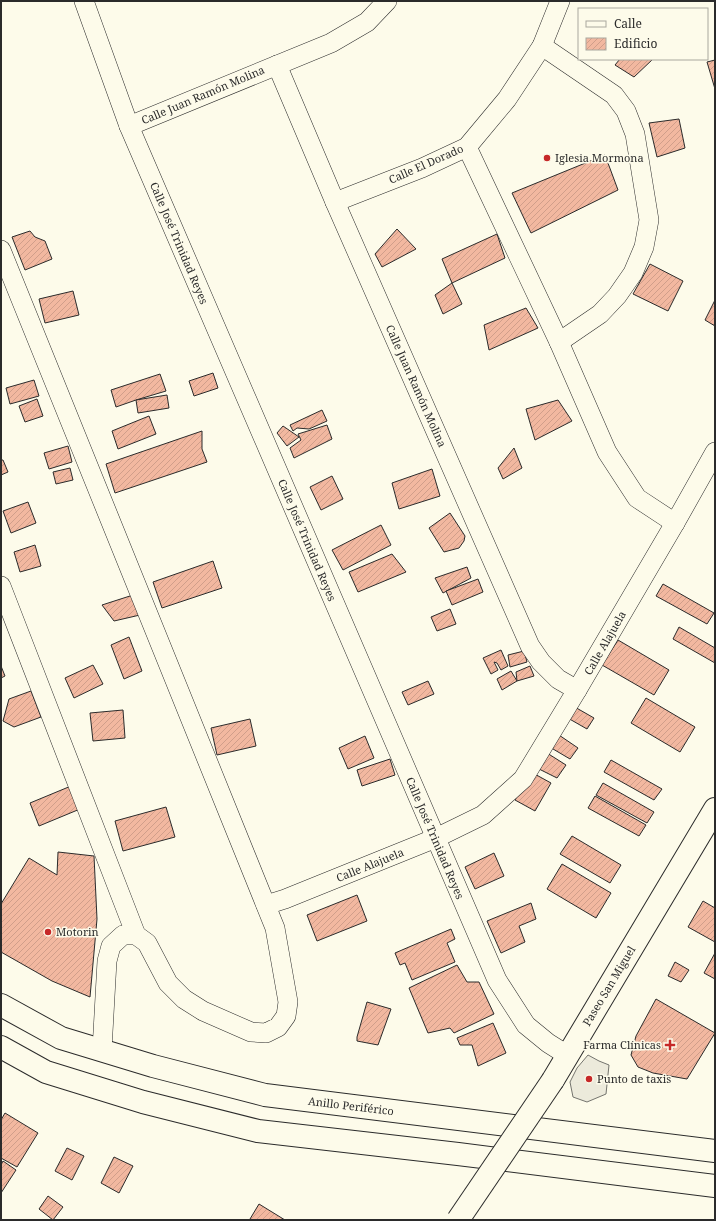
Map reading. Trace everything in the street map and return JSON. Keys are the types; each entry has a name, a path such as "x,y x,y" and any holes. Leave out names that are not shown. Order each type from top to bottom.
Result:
{"main road":[{"name":"Paseo San Miguel","path":"458,1220 553,1080 715,809"},
{"name":"Anillo Periférico","path":"1,1005 61,1038 154,1066 265,1095 715,1151"},
{"path":"1,1047 46,1072 143,1102 258,1131 715,1186"}],"street":[{"name":"Calle José Trinidad Reyes","path":"84,1 129,126 496,980 526,1024 548,1043 567,1055"},
{"name":"Calle Juan Ramón Molina","path":"129,126 331,43 367,22 387,1"},
{"name":"Calle El Dorado","path":"335,202 422,168 467,147 507,99 542,46 560,1"},
{"path":"542,46 614,94 626,111 635,134 648,220 644,247 633,273 617,296 600,314 559,342"},
{"name":"Calle Juan Ramón Molina","path":"277,64 335,202 530,646 541,662 558,679 578,690"},
{"path":"467,147 559,342 607,452 637,498 675,522"},
{"path":"1,250 276,928 288,1002 286,1016 278,1027 266,1033 251,1032 204,1011 184,998 168,983 147,943 136,935 1,586"},
{"name":"Calle Alajuela","path":"266,904 285,898 436,838 483,815 523,779 578,690 715,452"},
{"path":"102,1050 107,961 111,946 123,936 136,935"}],"shaded area":[{"name":"Punto de taxis","path":"588,1055 609,1065 606,1094 587,1102 573,1097 570,1082 577,1068"}],"building":[{"path":"619,60 652,60 634,77 615,65"},
{"path":"715,60 715,89 707,62"},
{"path":"679,119 685,148 657,157 649,123"},
{"path":"605,155 618,190 531,233 512,193"},
{"path":"397,229 416,249 382,267 375,254"},
{"path":"30,231 35,237 45,241 52,259 25,270 12,237"},
{"path":"497,234 505,258 452,283 442,259"},
{"path":"650,264 683,281 668,311 633,294"},
{"path":"452,283 462,304 443,314 435,295"},
{"path":"73,291 79,315 45,323 39,299"},
{"path":"715,300 715,326 705,320"},
{"path":"526,308 538,328 489,350 484,325"},
{"path":"213,373 218,388 194,396 189,381"},
{"path":"160,374 166,391 116,407 111,390"},
{"path":"34,380 39,396 10,404 6,388"},
{"path":"167,395 169,408 138,413 136,400"},
{"path":"37,399 43,416 25,422 19,406"},
{"path":"558,400 572,421 535,440 526,409"},
{"path":"322,410 327,421 309,429 297,428 293,431 290,425"},
{"path":"149,416 156,434 118,449 112,431"},
{"path":"327,425 332,439 294,458 290,448 301,440 298,434"},
{"path":"283,426 299,437 287,446 277,433"},
{"path":"202,431 202,449 207,462 115,493 106,464"},
{"path":"68,446 72,462 49,469 44,453"},
{"path":"514,448 522,468 503,479 498,468"},
{"path":"1,460 3,460 8,472 1,475"},
{"path":"70,468 73,480 56,484 53,472"},
{"path":"432,469 440,496 399,509 392,483"},
{"path":"332,476 343,499 321,510 310,487"},
{"path":"28,502 36,523 11,533 3,511"},
{"path":"450,513 465,536 464,541 459,548 444,552 429,528"},
{"path":"381,525 391,545 343,570 332,550"},
{"path":"35,545 41,566 20,572 14,552"},
{"path":"392,554 406,572 358,592 349,572"},
{"path":"213,561 222,588 162,608 153,582"},
{"path":"467,567 471,578 443,593 435,578"},
{"path":"478,579 483,592 452,605 446,591"},
{"path":"663,584 714,613 707,624 656,596"},
{"path":"133,595 140,615 114,621 102,605"},
{"path":"450,609 456,624 437,631 431,617"},
{"path":"679,627 715,648 715,663 673,639"},
{"path":"129,637 142,671 124,679 111,645"},
{"path":"618,640 669,670 654,695 602,665"},
{"path":"501,650 508,666 501,670 497,663 494,662 498,670 491,674 483,658"},
{"path":"524,651 527,662 510,667 508,655"},
{"path":"93,665 103,684 74,698 65,678"},
{"path":"1,666 5,676 1,678"},
{"path":"530,666 534,676 517,681 516,672"},
{"path":"511,671 517,681 502,690 497,679"},
{"path":"428,681 434,694 408,705 402,692"},
{"path":"31,691 41,717 14,727 3,721 9,699"},
{"path":"646,698 695,727 680,752 631,723"},
{"path":"573,706 594,718 587,729 566,717"},
{"path":"123,710 125,738 93,741 90,713"},
{"path":"250,719 256,746 217,755 211,728"},
{"path":"556,733 578,748 570,759 548,746"},
{"path":"365,736 374,758 348,769 339,748"},
{"path":"547,753 566,765 557,778 537,768"},
{"path":"390,759 395,775 362,786 357,770"},
{"path":"611,760 662,789 654,800 604,772"},
{"path":"531,772 551,783 535,811 515,800"},
{"path":"603,783 654,812 647,823 596,795"},
{"path":"71,786 80,809 39,826 30,803"},
{"path":"595,796 646,825 639,836 588,808"},
{"path":"166,807 175,837 123,851 115,821"},
{"path":"572,836 621,865 610,883 560,854"},
{"name":"Motorin","path":"58,852 94,856 97,919 90,997 52,981 1,952 1,904 29,858 57,875"},
{"path":"494,853 504,876 475,889 465,867"},
{"path":"562,864 611,893 596,918 547,889"},
{"path":"357,895 367,921 317,941 307,915"},
{"path":"703,901 715,908 715,942 688,927"},
{"path":"531,903 536,919 519,926 525,942 501,953 487,921"},
{"path":"451,929 455,939 447,943 455,962 412,980 405,963 400,965 395,953"},
{"path":"715,953 715,979 704,973"},
{"path":"675,962 689,970 681,982 668,976"},
{"path":"457,965 467,982 479,982 494,1014 454,1033 450,1028 428,1033 409,988"},
{"name":"Farma Clínicas","path":"656,999 715,1033 687,1079 653,1073 638,1067 631,1055 636,1036"},
{"path":"367,1002 391,1009 378,1045 357,1041"},
{"path":"493,1023 506,1053 478,1066 472,1045 460,1045 457,1038"},
{"path":"5,1113 38,1133 17,1167 1,1158 1,1120"},
{"path":"67,1148 84,1156 72,1180 55,1171"},
{"path":"114,1157 133,1166 119,1193 101,1183"},
{"path":"3,1161 16,1170 1,1193 1,1165"},
{"path":"48,1196 63,1207 53,1220 39,1209"},
{"path":"259,1204 285,1220 250,1219"}],"place":[{"name":"Iglesia Mormona","path":"547,158"},
{"name":"Motorin","path":"48,932"},
{"name":"Farma Clínicas","path":"670,1045"},
{"name":"Punto de taxis","path":"589,1079"}]}
